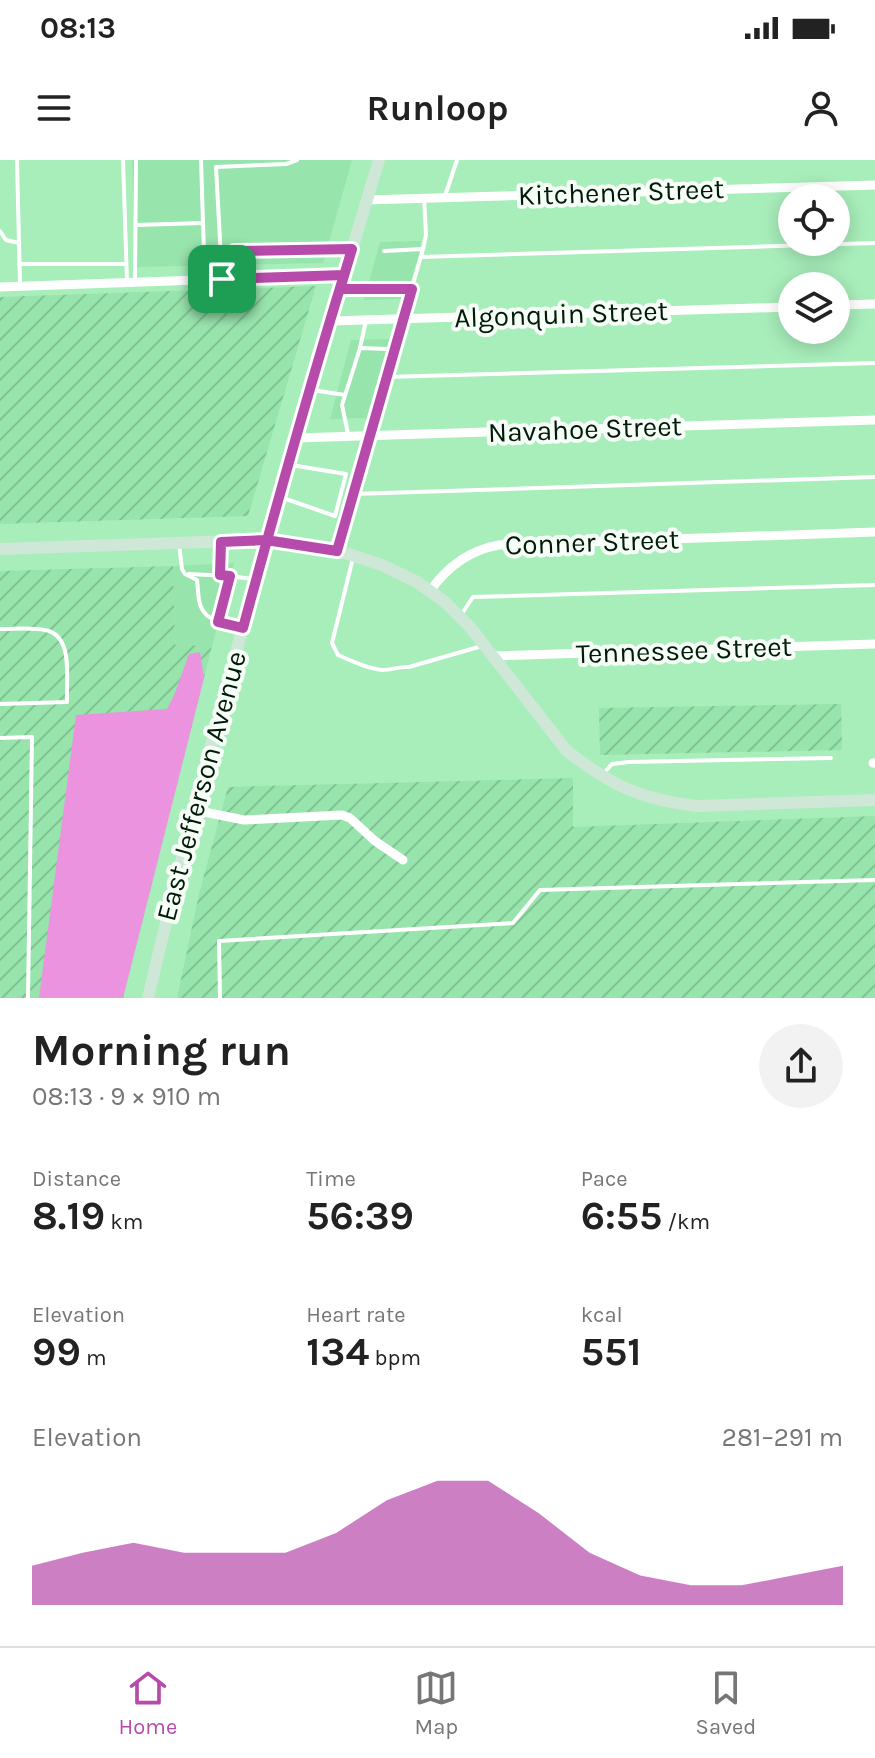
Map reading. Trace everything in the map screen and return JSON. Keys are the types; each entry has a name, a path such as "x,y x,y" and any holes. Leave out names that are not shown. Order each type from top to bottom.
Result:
{"main road":[{"name":"East Jefferson Avenue","path":"148,998 266,540 379,160"},
{"path":"0,549 266,540 337,551 382,565 417,582 445,602 485,645 567,751 602,776 637,794 697,806 875,800"}],"street":[{"name":"Kitchener Street","path":"366,200 875,185"},
{"path":"0,287 344,275"},
{"path":"850,305 875,304"},
{"name":"Algonquin Street","path":"330,321 778,307"},
{"name":"Navahoe Street","path":"296,438 875,420"},
{"name":"Conner Street","path":"430,591 440,577 465,556 484,547 499,545 875,532"},
{"name":"Tennessee Street","path":"493,656 875,644"},
{"path":"194,810 244,820 342,815 403,860"}],"lane":[{"path":"17,160 20,286"},
{"path":"123,160 126,264 131,282"},
{"path":"131,282 136,225 136,160"},
{"path":"201,160 204,253"},
{"path":"222,279 216,167 286,164 297,160"},
{"path":"444,198 457,160"},
{"path":"337,551 423,249 426,235 424,198"},
{"path":"136,225 203,223"},
{"path":"0,231 6,240 19,243"},
{"path":"421,257 875,243"},
{"path":"221,265 234,251 352,249"},
{"path":"384,251 423,249"},
{"path":"19,264 126,264"},
{"path":"340,289 412,289"},
{"path":"348,437 342,405 366,320"},
{"path":"360,348 388,349 395,345"},
{"path":"386,377 875,363"},
{"path":"310,389 345,395"},
{"path":"279,497 335,516 346,474 288,464"},
{"path":"353,494 875,477"},
{"path":"220,575 221,542"},
{"path":"178,543 182,569 197,580 202,611 210,619 243,628"},
{"path":"354,556 332,643 338,655 385,670 409,667 485,645"},
{"path":"185,574 256,580"},
{"path":"218,622 230,576"},
{"path":"460,617 473,597 875,585"},
{"path":"0,629 50,630 58,635 66,652 67,702 0,704"},
{"path":"0,738 32,737 28,998"},
{"path":"602,776 612,764 629,762 831,758"},
{"path":"220,998 219,941 513,923 540,890 875,880"}],"shaded area":[{"path":"132,160 352,160 323,263 135,267"},
{"path":"421,241 405,299 364,300 380,242"},
{"path":"316,286 248,516 0,524 0,297"},
{"path":"391,339 370,418 330,419 351,340"},
{"path":"234,563 212,646 175,646 173,566"},
{"path":"173,566 175,645 212,646 123,998 0,998 0,571"},
{"path":"200,652 204,678 123,998 39,998 76,715 167,709 189,654"},
{"path":"841,704 842,750 600,755 599,708"},
{"path":"573,778 573,827 875,816 875,998 177,998 199,894 228,787"}],"route":[{"path":"222,279 221,265 234,251 352,249 340,289 412,289 337,551 266,540 221,542 220,575 230,576 218,622 243,628 266,540 286,470 344,275 222,279"}]}
